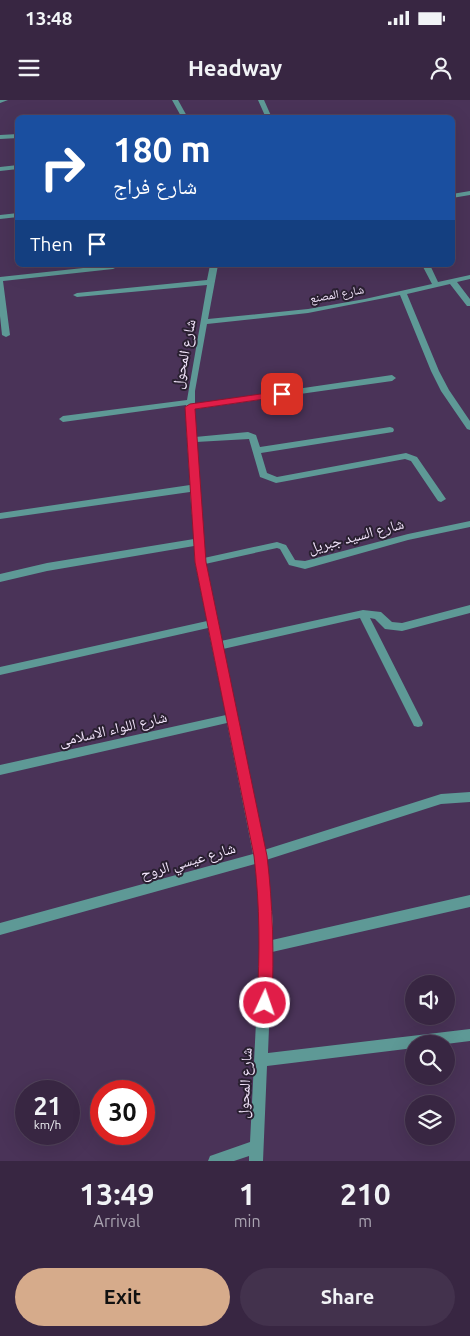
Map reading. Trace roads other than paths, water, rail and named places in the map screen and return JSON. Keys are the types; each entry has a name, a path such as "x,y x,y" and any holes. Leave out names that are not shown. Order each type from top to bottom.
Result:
{"street":[{"path":"0,101 5,100"},
{"path":"175,100 183,115"},
{"path":"261,100 268,115"},
{"path":"0,137 15,136"},
{"path":"0,169 15,167"},
{"path":"455,196 470,194"},
{"path":"0,217 15,215"},
{"path":"6,335 0,281 113,267"},
{"name":"شارع المحول","path":"214,267 190,404 191,440 200,562 260,856 267,922 268,947 256,1161"},
{"path":"427,267 436,285"},
{"name":"شارع المصنع","path":"205,322 308,311 365,301 470,277"},
{"path":"452,281 470,304"},
{"path":"77,295 212,282"},
{"path":"403,292 434,371 445,391 470,427"},
{"path":"63,419 392,378"},
{"path":"256,451 390,430"},
{"path":"191,440 248,434 253,437 263,476 276,480 406,456 414,459 441,499"},
{"path":"0,516 194,488"},
{"name":"شارع السيد جبريل","path":"200,562 277,545 283,547 292,563 305,565 408,537 470,524"},
{"path":"0,578 198,542"},
{"path":"217,646 363,614 378,614 389,626 402,627 470,609"},
{"path":"363,614 418,723"},
{"path":"0,671 213,623"},
{"name":"شارع اللواء الاسلامى","path":"0,770 232,718"},
{"name":"شارع عيسي الروح","path":"0,929 260,856 441,799 470,797"},
{"path":"268,947 470,901"},
{"path":"262,1060 470,1035"},
{"path":"215,1161 257,1146"}]}
